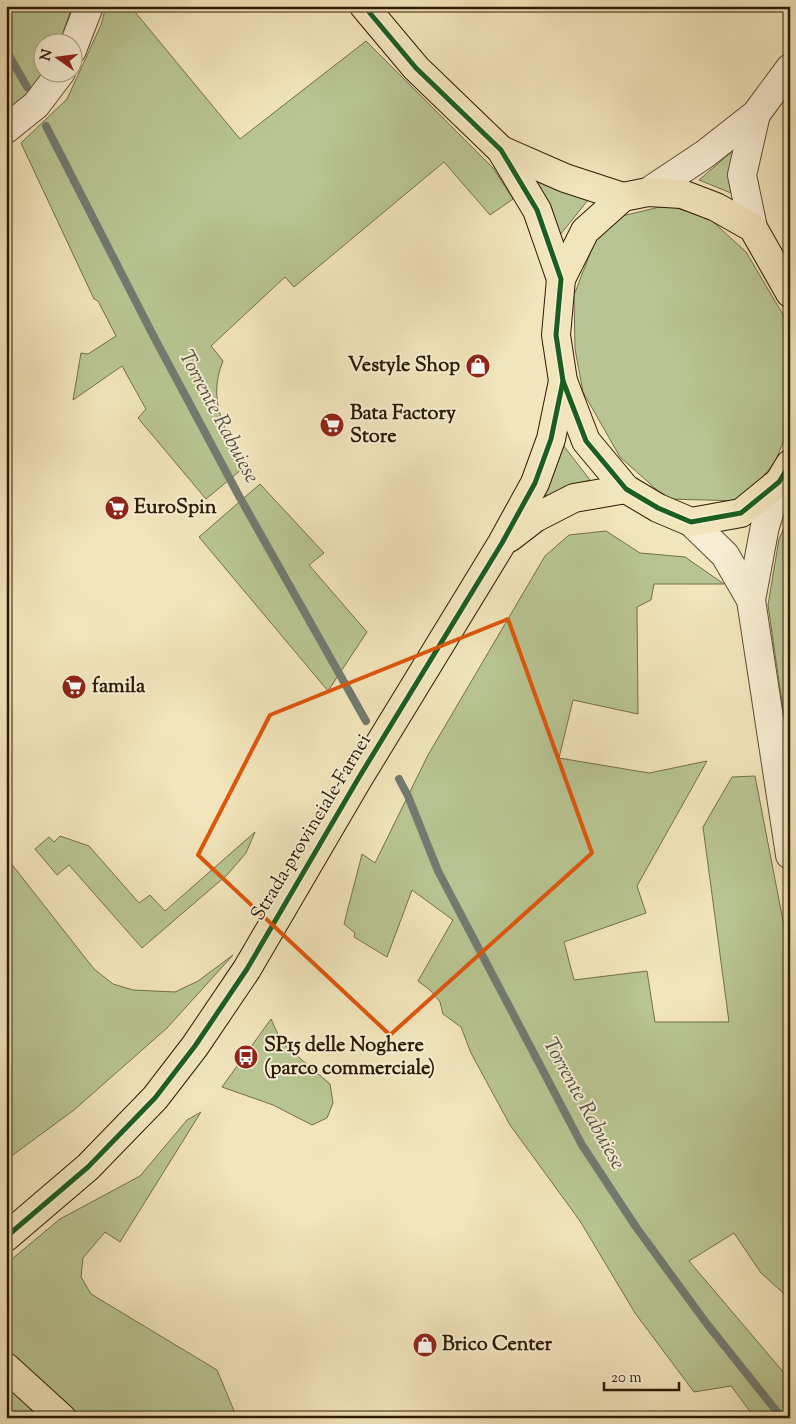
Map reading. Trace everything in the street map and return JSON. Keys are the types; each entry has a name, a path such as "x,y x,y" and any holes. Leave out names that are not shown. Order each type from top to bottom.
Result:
{"main road":[{"path":"364,6 416,68 501,150 537,210 562,279"},
{"path":"501,150 565,178 636,194 682,194 716,207 753,228 790,294"},
{"path":"636,194 585,231 562,279 556,335 563,381 586,441 626,489 658,508 690,522 741,513 784,473"},
{"name":"Strada provinciale Farnei","path":"6,1237 88,1167 154,1098 195,1046 247,969 358,779 502,543 536,483 551,439 563,381"},
{"name":"Strada provinciale Farnei","path":"502,543 535,518 574,498 626,489"},
{"path":"6,1368 62,1418"},
{"path":"6,1384 56,1418"}],"street":[{"path":"79,32 88,6"},
{"path":"636,194 705,154 756,114 790,68"},
{"path":"6,129 36,105 53,82"},
{"path":"753,228 742,175 756,114"},
{"path":"784,473 765,526 751,600 790,855"},
{"path":"690,522 725,555 751,600"}],"highlighted area":[{"path":"508,619 592,853 390,1035 198,855 270,715"}],"green space":[{"path":"6,6 72,6 63,32 32,32 32,82 40,82 6,119"},
{"path":"106,6 142,6 135,12 240,139 366,41 493,168 513,199 490,215 444,162 294,287 285,277 211,346 223,361 218,375 217,389 220,416 231,441 247,465 206,499 138,418 146,409 122,366 73,400 81,353 88,354 116,336 98,301 94,299 21,143 67,99 75,82 82,82 82,66 101,25"},
{"path":"735,149 731,193 699,180"},
{"path":"533,180 588,200 560,235"},
{"path":"668,205 710,219 746,252 785,318 790,341 790,425 775,462 743,501 667,499 620,457 583,392 575,349 574,295 597,236 622,216"},
{"path":"563,445 590,480 545,496"},
{"path":"260,484 324,553 309,565 367,632 328,691 199,537"},
{"path":"790,516 790,758 768,605 779,539"},
{"path":"606,531 640,553 685,557 724,584 654,584 651,600 637,607 638,714 573,700 559,758 649,773 707,761 637,886 646,913 564,942 574,980 647,971 655,1022 729,1022 703,827 732,777 755,776 790,957 790,1299 761,1273 734,1233 689,1261 790,1380 790,1418 755,1418 731,1386 694,1392 635,1313 580,1221 510,1125 471,1053 461,1027 443,1014 440,1002 430,990 418,981 453,920 412,890 387,957 354,937 355,933 344,924 362,854 375,863 428,755 545,556 569,535"},
{"path":"255,832 246,853 227,875 142,948 69,865 57,875 35,849 49,837 54,842 60,836 89,846 139,903 150,895 165,911"},
{"path":"6,857 94,969 113,984 133,990 175,992 198,981 233,955 167,1028 74,1110 6,1160"},
{"path":"271,1019 282,1043 330,1084 333,1103 327,1118 312,1125 273,1105 222,1087"},
{"path":"201,1112 120,1242 105,1232 83,1258 81,1277 91,1294 217,1370 237,1418 6,1418 6,1264 60,1219 140,1176 187,1120"}],"waterway":[{"name":"Torrente Rabuiese","path":"6,50 27,87"},
{"name":"Torrente Rabuiese","path":"46,126 154,337 239,496 366,721"},
{"name":"Torrente Rabuiese","path":"399,779 408,796 438,871 582,1145 636,1227 707,1324 782,1418"}],"cycle path":[{"path":"364,6 416,68 501,150 537,210 561,279 556,335 563,381 586,441 626,489 658,508 691,522 741,513 779,482 790,464"},
{"path":"6,1237 88,1167 155,1098 195,1046 247,969 358,779 502,543 535,483 551,439 563,381"}],"place":[{"name":"Vestyle Shop","path":"478,366"},
{"name":"Bata Factory Store","path":"332,425"},
{"name":"EuroSpin","path":"117,508"},
{"name":"famila","path":"74,687"},
{"name":"SP15 delle Noghere (parco commerciale)","path":"246,1057"},
{"name":"Brico Center","path":"425,1345"}]}
